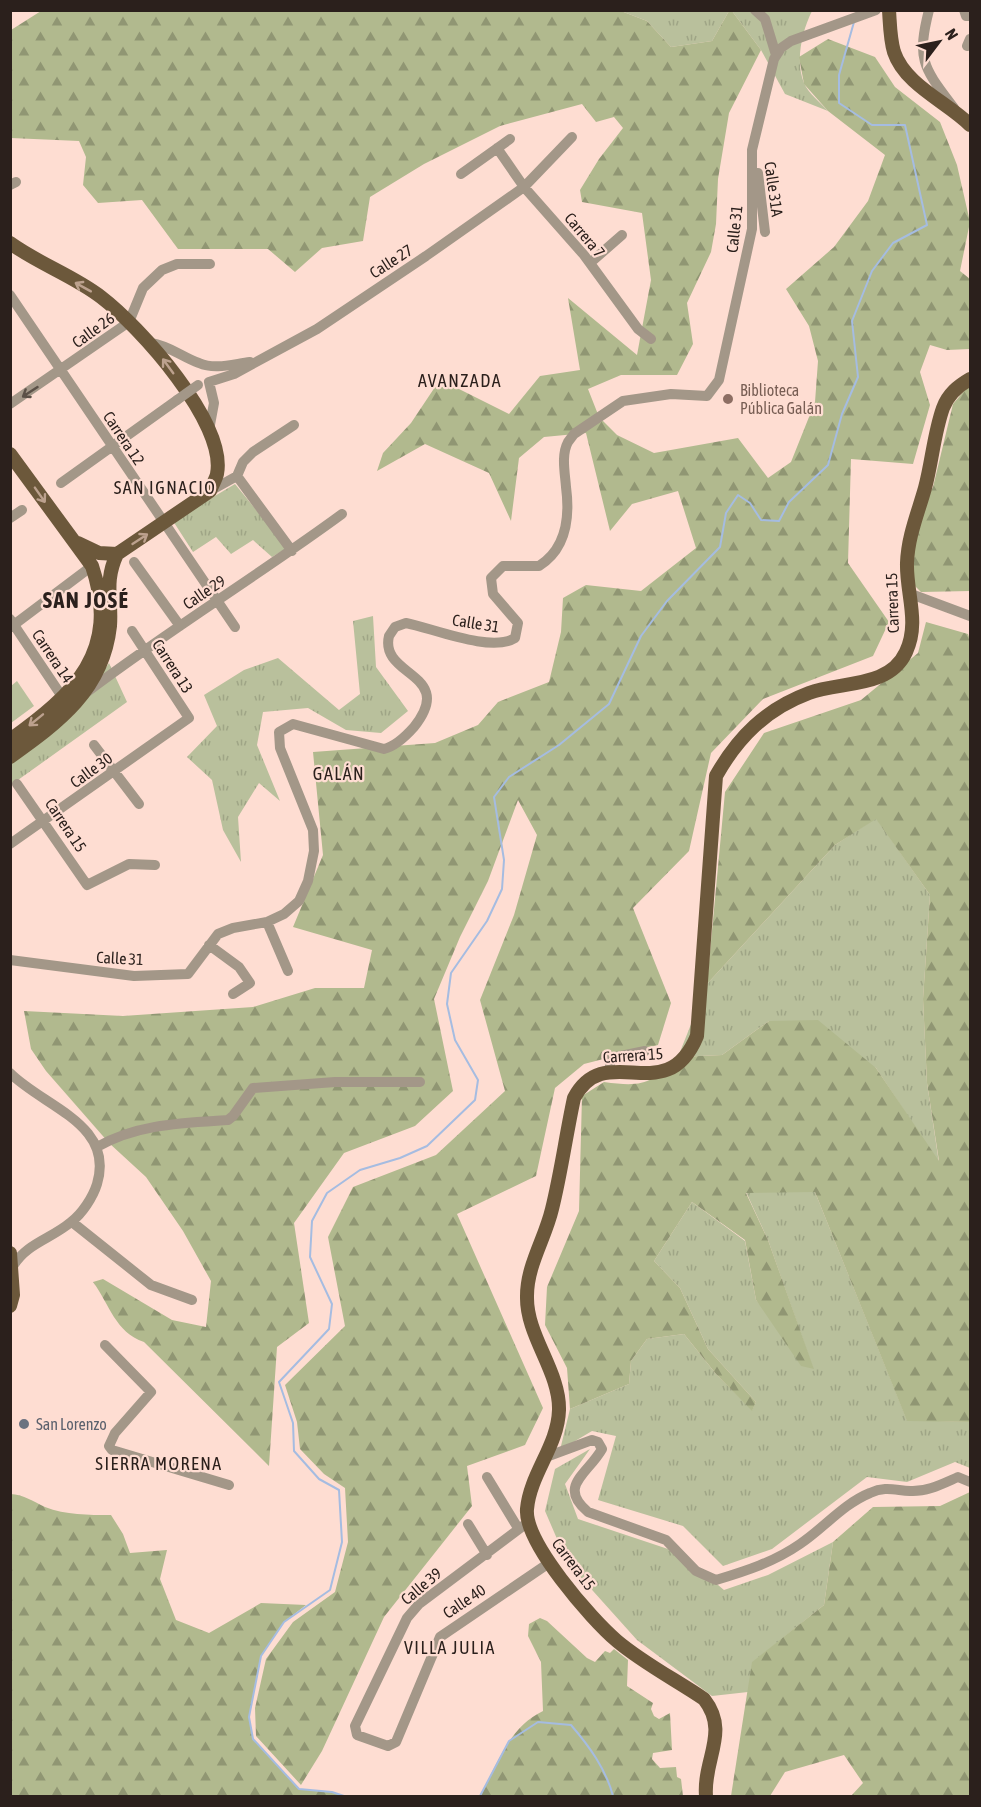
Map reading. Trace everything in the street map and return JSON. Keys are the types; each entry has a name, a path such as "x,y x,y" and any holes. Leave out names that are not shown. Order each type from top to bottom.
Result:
{"main road":[{"path":"889,10 894,51 909,77 970,124"},
{"path":"10,243 99,296 151,343 178,380 209,430 217,453 217,474 210,491 117,554 99,553 83,547 69,536"},
{"name":"Carrera 15","path":"706,1797 705,1784 717,1725 714,1711 704,1699 618,1642 599,1624 549,1563 522,1525 532,1485 556,1430 559,1409 556,1391 531,1322 526,1298 528,1277 551,1212 574,1098 580,1085 592,1075 609,1072 656,1073 671,1069 680,1064 691,1050 697,1036 717,776 732,748 761,719 786,703 812,692 856,685 890,671 905,654 913,631 907,564 911,529 925,489 943,407 952,391 970,379"},
{"path":"10,757 67,704 92,660 99,626 98,584 92,566 11,454"},
{"path":"10,740 82,696 97,675 110,625 108,581 117,554"},
{"path":"10,1306 12,1259"}],"street":[{"path":"755,10 765,19 776,55"},
{"name":"Calle 31","path":"10,960 134,976 188,974 218,934 233,928 267,922 284,914 299,901 308,881 314,851 314,830 280,748 278,737 281,730 293,724 384,748 392,747 407,735 425,712 428,697 421,683 407,672 388,649 388,636 395,627 406,623 453,636 502,643 515,638 518,622 493,594 491,578 496,570 503,566 539,566 561,544 567,495 564,467 568,442 574,434 623,401 671,394 707,396 714,390 719,380 752,229 752,150 768,77 776,55 791,41 876,10"},
{"path":"928,10 921,48 926,71 956,111"},
{"path":"964,10 966,16 970,16"},
{"name":"Calle 27","path":"209,430 214,403 209,382 234,375 317,329 524,187 572,137"},
{"path":"461,174 510,139"},
{"name":"Carrera 7","path":"497,148 524,187 590,263 638,329 651,339"},
{"name":"Calle 31A","path":"752,150 758,163 765,232"},
{"path":"590,263 622,235"},
{"name":"Calle 26","path":"10,404 129,322 143,288 162,270 177,264 210,264"},
{"name":"Carrera 12","path":"12,298 235,627"},
{"path":"151,343 174,349 198,363 214,367 256,361"},
{"path":"61,483 198,385"},
{"path":"210,491 237,476 243,462 253,452 294,425"},
{"path":"237,476 292,551"},
{"path":"10,518 22,510"},
{"name":"Calle 29","path":"82,696 144,649 219,601 342,514"},
{"path":"134,562 180,626"},
{"path":"12,624 92,566"},
{"path":"910,594 970,616"},
{"name":"Carrera 14","path":"12,624 67,704"},
{"name":"Carrera 13","path":"132,632 189,718"},
{"name":"Calle 30","path":"10,844 189,718"},
{"path":"94,745 139,804"},
{"name":"Carrera 15","path":"17,784 45,821 87,885 129,864 155,865"},
{"path":"267,922 288,971"},
{"path":"209,945 239,967 250,983 233,994"},
{"path":"609,1072 611,1058 645,1051"},
{"path":"10,1073 68,1114 92,1136 97,1147 100,1166 95,1190 72,1222 12,1259"},
{"path":"97,1147 116,1136 139,1128 228,1120 253,1088 335,1082 420,1082"},
{"path":"72,1222 152,1285 192,1300"},
{"path":"105,1345 152,1392 115,1433 109,1446 112,1450 229,1485"},
{"path":"546,1457 592,1440 598,1442 602,1449 574,1488 574,1496 578,1504 588,1512 666,1540 696,1571 716,1580 765,1564 800,1544 839,1511 869,1493 888,1487 910,1491 935,1488 958,1477 970,1482"},
{"path":"487,1477 522,1525"},
{"path":"468,1524 486,1555"},
{"name":"Calle 39","path":"356,1732 355,1726 407,1618 419,1604 486,1555 522,1525"},
{"name":"Calle 40","path":"356,1732 357,1736 388,1746 396,1742 440,1637 549,1563"}],"green space":[{"path":"41,11 621,11 647,21 671,47 712,41 729,11 732,11 761,50 729,113 718,179 716,224 711,252 687,303 693,344 677,375 621,375 588,389 599,417 617,435 654,453 738,438 768,478 791,462 815,402 818,361 809,326 786,289 834,247 868,201 885,155 828,111 804,84 799,57 828,39 875,57 895,87 940,122 957,165 970,222 960,271 970,279 970,349 947,350 930,345 920,372 930,405 913,464 851,459 848,563 889,622 873,656 763,699 711,753 689,851 633,908 671,1003 658,1045 584,1064 555,1088 536,1176 457,1214 543,1408 525,1445 467,1466 472,1506 384,1617 322,1751 301,1785 256,1736 255,1708 266,1659 293,1622 335,1592 348,1542 345,1488 324,1474 300,1449 297,1422 285,1385 345,1326 328,1237 353,1187 436,1155 505,1091 480,1000 514,915 537,835 518,800 488,881 460,937 434,999 453,1091 415,1126 344,1153 294,1223 309,1323 277,1347 269,1466 144,1342 126,1332 93,1282 103,1279 172,1320 206,1327 211,1281 183,1231 146,1177 109,1143 46,1071 31,1049 24,1011 123,1016 253,1007 315,988 364,988 372,950 293,927 323,855 313,752 435,743 478,725 498,702 549,682 561,632 563,598 586,585 641,591 696,548 678,491 632,504 610,531 586,433 544,437 519,458 511,521 489,473 425,444 377,471 383,453 411,423 435,387 455,387 509,414 540,376 580,370 568,298 637,355 651,280 642,213 582,202 580,190 599,159 623,128 614,117 596,122 582,104 500,126 424,164 370,197 363,241 322,248 295,272 268,249 178,249 142,200 98,203 83,185 86,157 79,141 11,138 11,30"},
{"path":"621,11 729,11 712,41 671,47 647,21"},
{"path":"732,11 812,11 801,46 801,74 808,90 828,111 785,94 761,50"},
{"path":"970,384 970,591 921,592 912,583 916,520 933,487 953,404"},
{"path":"235,484 287,548 272,557 253,540 231,554 216,537 193,552 173,521"},
{"path":"373,616 376,667 408,711 381,733 346,730 308,708 263,712 257,745 280,801 259,783 238,817 241,862 223,830 212,780 187,757 217,726 204,695 244,670 278,658 339,710 360,694 353,621"},
{"path":"926,622 968,634 970,640 970,1422 907,1421 815,1192 746,1193 768,1240 814,1369 801,1366 756,1300 745,1240 692,1202 654,1261 680,1288 708,1349 756,1402 752,1411 716,1374 684,1334 647,1339 631,1361 629,1384 570,1409 567,1368 545,1325 547,1287 579,1211 582,1096 604,1082 637,1084 645,1082 660,1073 678,1057 722,1055 769,1021 818,1020 876,1068 939,1161 927,1083 923,999 930,895 876,819 835,845 707,984 725,792 764,733 861,700 918,653"},
{"path":"109,663 127,702 11,785 11,761 73,715"},
{"path":"17,681 34,706 11,723 11,686"},
{"path":"876,818 930,895 923,999 927,1083 939,1163 876,1068 769,1021 722,1055 678,1057 707,984 835,845"},
{"path":"746,1192 815,1192 907,1420 970,1422 970,1468 955,1462 907,1482 867,1477 772,1549 723,1566 683,1526 598,1500 616,1436 592,1431 560,1450 570,1409 629,1384 631,1361 647,1339 684,1334 716,1374 752,1410 756,1402 708,1349 680,1288 654,1261 692,1202 745,1241 756,1300 813,1368 768,1240"},
{"path":"590,1449 565,1484 578,1519 680,1553 724,1590 768,1575 833,1542 824,1605 753,1662 748,1692 712,1696 637,1640 567,1562 545,1511 555,1469"},
{"path":"970,1492 970,1796 851,1796 863,1783 844,1755 785,1772 770,1796 731,1796 752,1662 824,1605 833,1542 873,1507 940,1506"},
{"path":"10,1494 24,1497 61,1512 111,1515 123,1534 130,1553 167,1550 160,1579 176,1620 209,1633 261,1603 306,1605 284,1622 261,1656 249,1717 253,1739 299,1789 332,1792 344,1796 11,1796"},
{"path":"540,1618 547,1621 587,1658 595,1662 605,1651 610,1653 614,1649 628,1660 627,1686 653,1703 651,1709 654,1716 659,1719 670,1713 672,1750 653,1753 652,1759 660,1768 676,1767 677,1777 681,1779 683,1796 480,1796 498,1760 513,1737 531,1718 543,1711 541,1662 528,1636 529,1624"}],"waterway":[{"path":"344,1796 332,1792 299,1789 253,1739 249,1717 261,1656 284,1622 330,1590 342,1542 339,1490 319,1479 294,1451 293,1423 279,1382 329,1329 332,1304 310,1257 312,1221 327,1193 360,1170 400,1158 427,1146 475,1100 478,1080 455,1040 447,1004 451,973 487,921 502,889 504,860 494,797 509,777 559,745 609,704 641,636 667,601 720,547 726,513 738,495 750,503 761,520 779,521 789,502 828,465 842,414 858,377 852,321 872,271 893,243 927,225 905,125 872,125 839,103 839,75 854,22"},
{"path":"480,1796 509,1741 538,1722 571,1725 596,1758 613,1796"}],"place":[{"name":"Biblioteca Pública Galán","path":"728,399"},
{"name":"San Lorenzo","path":"24,1424"}],"district":[{"name":"AVANZADA","path":"460,381"},
{"name":"SAN IGNACIO","path":"165,488"},
{"name":"SAN JOSÉ","path":"86,600"},
{"name":"GALÁN","path":"339,774"},
{"name":"SIERRA MORENA","path":"159,1464"},
{"name":"VILLA JULIA","path":"450,1648"}]}
